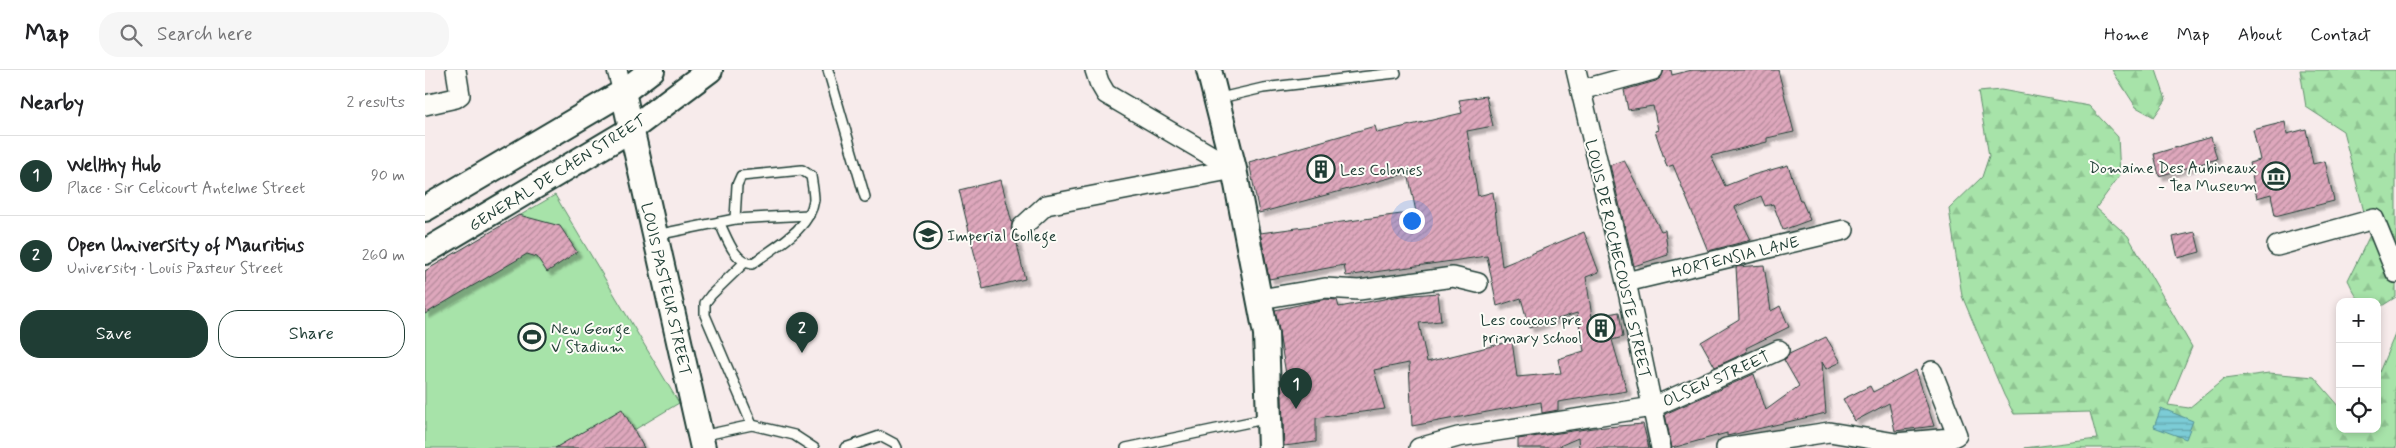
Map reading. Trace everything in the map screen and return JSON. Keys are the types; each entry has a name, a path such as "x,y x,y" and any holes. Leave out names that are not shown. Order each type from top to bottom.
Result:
{"street":[{"path":"425,105 455,98 460,94 456,70"},
{"name":"GENERAL DE CAEN STREET","path":"425,208 620,81 651,70"},
{"name":"GENERAL DE CAEN STREET","path":"425,252 630,130 710,70"},
{"path":"1095,70 1106,94 1234,169"},
{"path":"1209,70 1234,169 1266,334 1270,448"},
{"name":"LOUIS DE ROCHECOUSTE STREET","path":"1576,70 1626,282 1661,448"},
{"path":"1581,90 1653,70"},
{"name":"LOUIS PASTEUR STREET","path":"620,81 702,442"},
{"path":"1023,227 1046,205 1234,169"},
{"path":"2277,246 2374,219 2396,273"},
{"name":"HORTENSIA LANE","path":"1626,282 1844,230"},
{"path":"1260,299 1325,288 1359,290 1453,277 1478,282"},
{"name":"OLSEN STREET","path":"1419,448 1458,437 1653,407 1779,350"},
{"path":"1726,448 1829,432 1896,442 1951,438 1957,435 1932,371"}],"lane":[{"path":"828,70 865,197"},
{"path":"1216,99 1263,88 1396,73"},
{"path":"719,222 738,258 744,263 752,264 803,225 809,215 814,199 811,176 802,170 741,176 737,185 735,219"},
{"path":"655,236 735,219 809,215"},
{"path":"744,263 705,303 705,315 752,425"},
{"path":"1126,448 1269,418"},
{"path":"702,442 752,425 794,435 813,448"},
{"path":"845,448 880,436 895,444 897,448"}],"green space":[{"path":"2112,70 2156,70 2166,100 2154,117 2136,107"},
{"path":"2300,70 2396,70 2396,297 2381,306 2381,298 2358,298 2348,280 2370,235 2343,131 2306,107"},
{"path":"2001,90 2089,106 2118,137 2120,175 2096,208 2128,236 2192,347 2168,405 2189,408 2224,379 2269,373 2314,377 2336,402 2336,433 2381,433 2381,368 2396,332 2396,448 2024,448 2097,439 2090,412 2014,414 1962,296 1949,209 1982,177 1989,156 1978,92"},
{"name":"New George V Stadium","path":"555,195 679,403 634,430 644,448 425,448 425,271"}],"water":[{"path":"2161,408 2193,421 2186,439 2154,427"}],"building":[{"path":"1664,70 1671,70 1672,75 1692,70 1778,70 1794,132 1767,138 1767,142 1711,156 1725,186 1753,175 1788,165 1800,201 1802,201 1810,220 1783,230 1773,204 1765,206 1761,196 1735,207 1751,240 1708,251 1673,165 1667,167 1655,131 1658,130 1653,106 1628,110 1624,90 1656,81 1661,77"},
{"path":"1486,96 1493,126 1467,131 1478,196 1493,192 1502,266 1584,232 1599,272 1586,277 1592,317 1619,312 1623,337 1612,340 1627,391 1558,402 1558,410 1542,413 1541,402 1412,426 1409,363 1374,370 1385,409 1316,418 1316,442 1284,446 1281,375 1286,374 1275,310 1326,299 1337,300 1339,307 1401,296 1438,293 1441,321 1419,323 1427,362 1512,341 1517,377 1561,373 1558,359 1584,351 1577,313 1529,328 1521,298 1497,306 1487,256 1346,276 1344,265 1269,279 1260,233 1416,212 1408,173 1259,213 1249,162 1375,126 1377,133 1462,113 1459,100"},
{"path":"2285,122 2287,134 2306,129 2313,164 2325,161 2334,201 2275,216 2271,194 2257,198 2249,163 2260,160 2253,130"},
{"path":"2211,137 2217,159 2159,176 2154,154"},
{"path":"1624,160 1661,231 1665,230 1668,255 1634,266 1610,165"},
{"path":"1001,180 1012,223 1011,230 1015,235 1025,279 983,289 959,190"},
{"path":"519,215 560,226 577,252 547,272 537,257 527,254 425,314 425,271"},
{"path":"2195,232 2200,252 2178,258 2173,237"},
{"path":"1764,265 1771,311 1780,306 1789,327 1746,348 1747,352 1715,367 1701,342 1739,319 1736,267"},
{"path":"1826,337 1841,362 1826,369 1822,362 1826,413 1727,436 1727,433 1672,448 1665,414 1754,374 1766,410 1799,386 1784,360 1789,354"},
{"path":"1916,370 1934,426 1895,431 1889,403 1855,421 1843,399 1870,386 1873,392"},
{"path":"622,409 644,448 555,448"},
{"path":"1643,424 1649,448 1579,448 1578,438 1555,448 1518,448 1518,439 1593,428"}],"place":[{"name":"Les Colonies","path":"1321,169"},
{"name":"Domaine Des Aubineaux - Tea Museum","path":"2276,176"},
{"name":"Imperial College","path":"928,235"},
{"name":"Les coucous pre primary school","path":"1601,328"},
{"name":"New George V Stadium","path":"532,337"},
{"name":"Open University of Mauritius","path":"802,353"},
{"name":"Wellthy Hub","path":"1296,409"}]}
